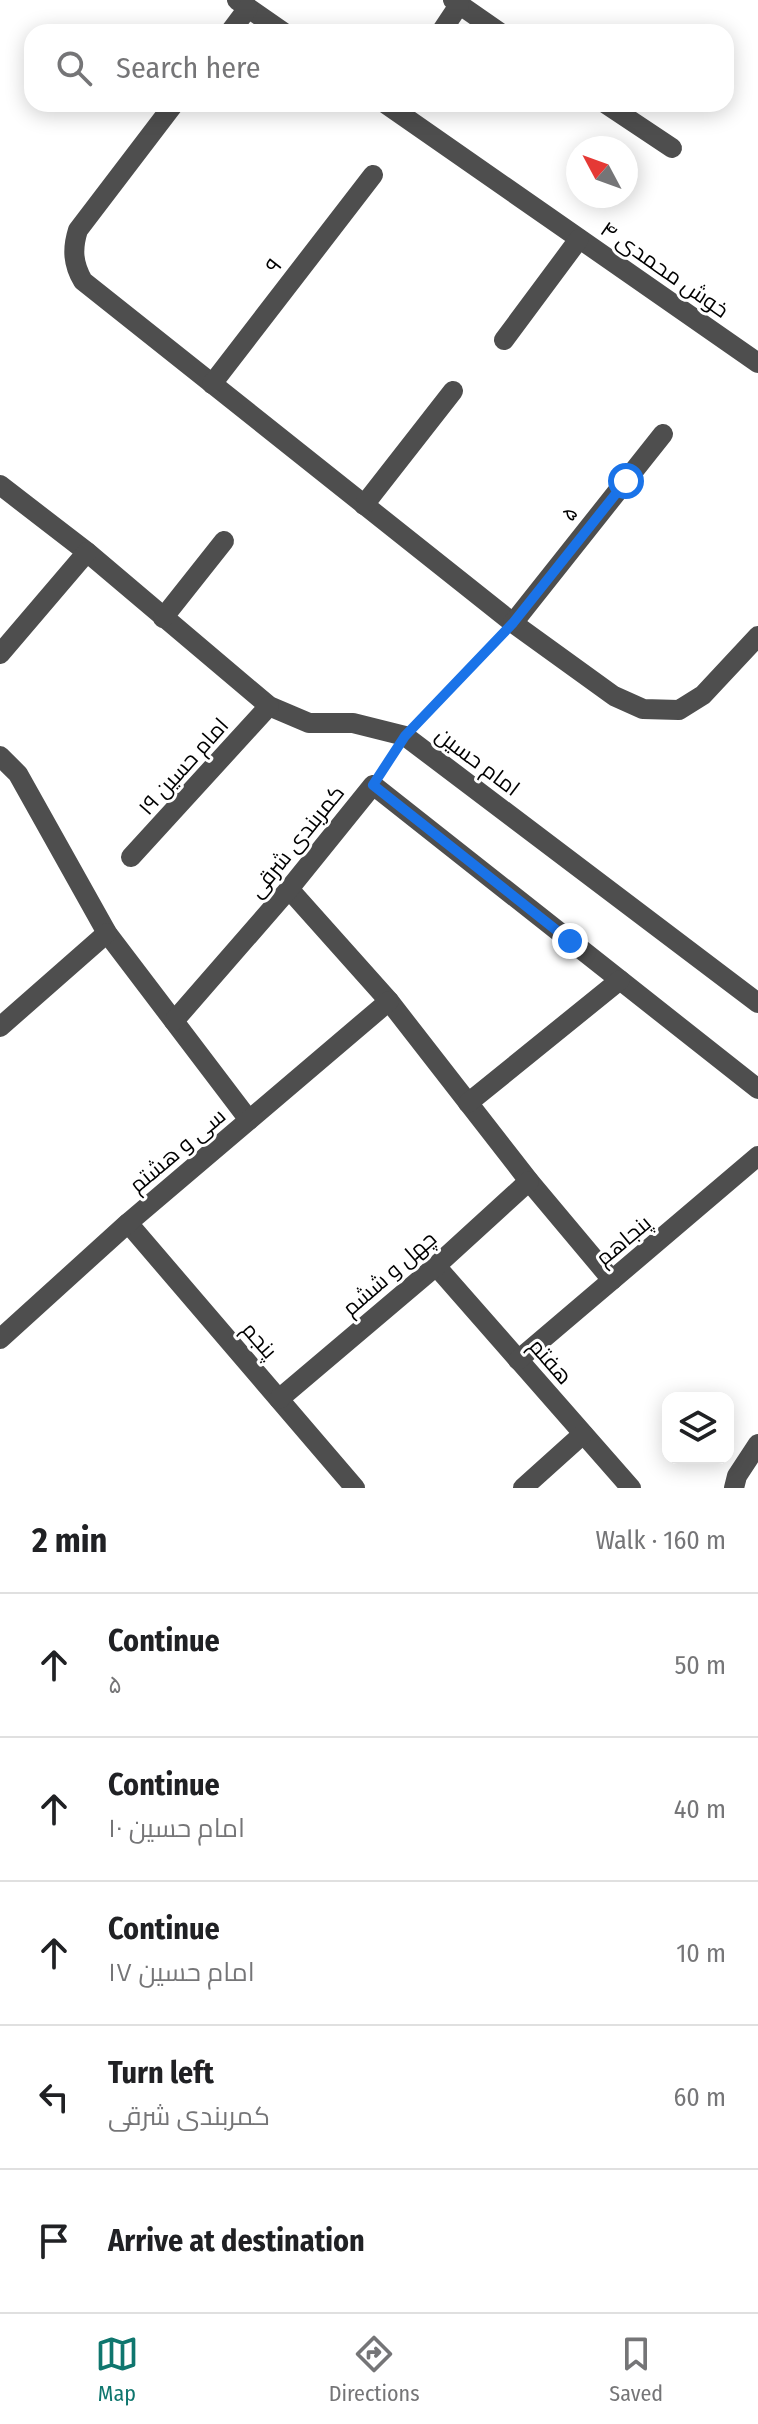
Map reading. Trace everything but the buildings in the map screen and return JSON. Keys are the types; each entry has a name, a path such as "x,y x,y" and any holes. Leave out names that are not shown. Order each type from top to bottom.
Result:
{"street":[{"path":"445,24 456,2 488,24"},
{"path":"233,24 242,4 271,24"},
{"path":"168,112 78,230 73,253 76,269 83,281 513,623 614,696 643,709 679,710 703,695 758,638"},
{"name":"خوش محمدی ۴","path":"400,112 758,363"},
{"path":"618,112 672,148"},
{"name":"۹","path":"212,384 373,175"},
{"path":"504,340 579,239"},
{"path":"364,505 453,391"},
{"name":"۵","path":"513,623 663,434"},
{"name":"امام حسین","path":"0,485 87,552 269,706 309,723 353,723 405,736 758,1003"},
{"path":"163,618 224,541"},
{"path":"0,654 87,552"},
{"name":"امام حسین ۱۹","path":"131,857 269,706"},
{"path":"0,756 18,774 107,933 249,1120"},
{"name":"کمربندی شرقی","path":"174,1021 289,889 373,785 758,1089"},
{"path":"289,889 389,1001 529,1181 612,1280"},
{"path":"0,1027 107,933"},
{"path":"468,1103 620,980"},
{"name":"سی و هشتم","path":"0,1339 128,1223 389,1001"},
{"name":"پنجاهم","path":"518,1360 758,1156"},
{"name":"چهل و ششم","path":"279,1399 436,1266 529,1181"},
{"name":"پنجم","path":"128,1223 355,1488"},
{"name":"هفتم","path":"436,1266 631,1488"},
{"path":"523,1488 583,1434"},
{"path":"734,1488 737,1476 758,1444"}],"path":[{"path":"405,736 513,623"}],"route":[{"path":"570,941 373,785 405,736 513,623 626,481"}]}
